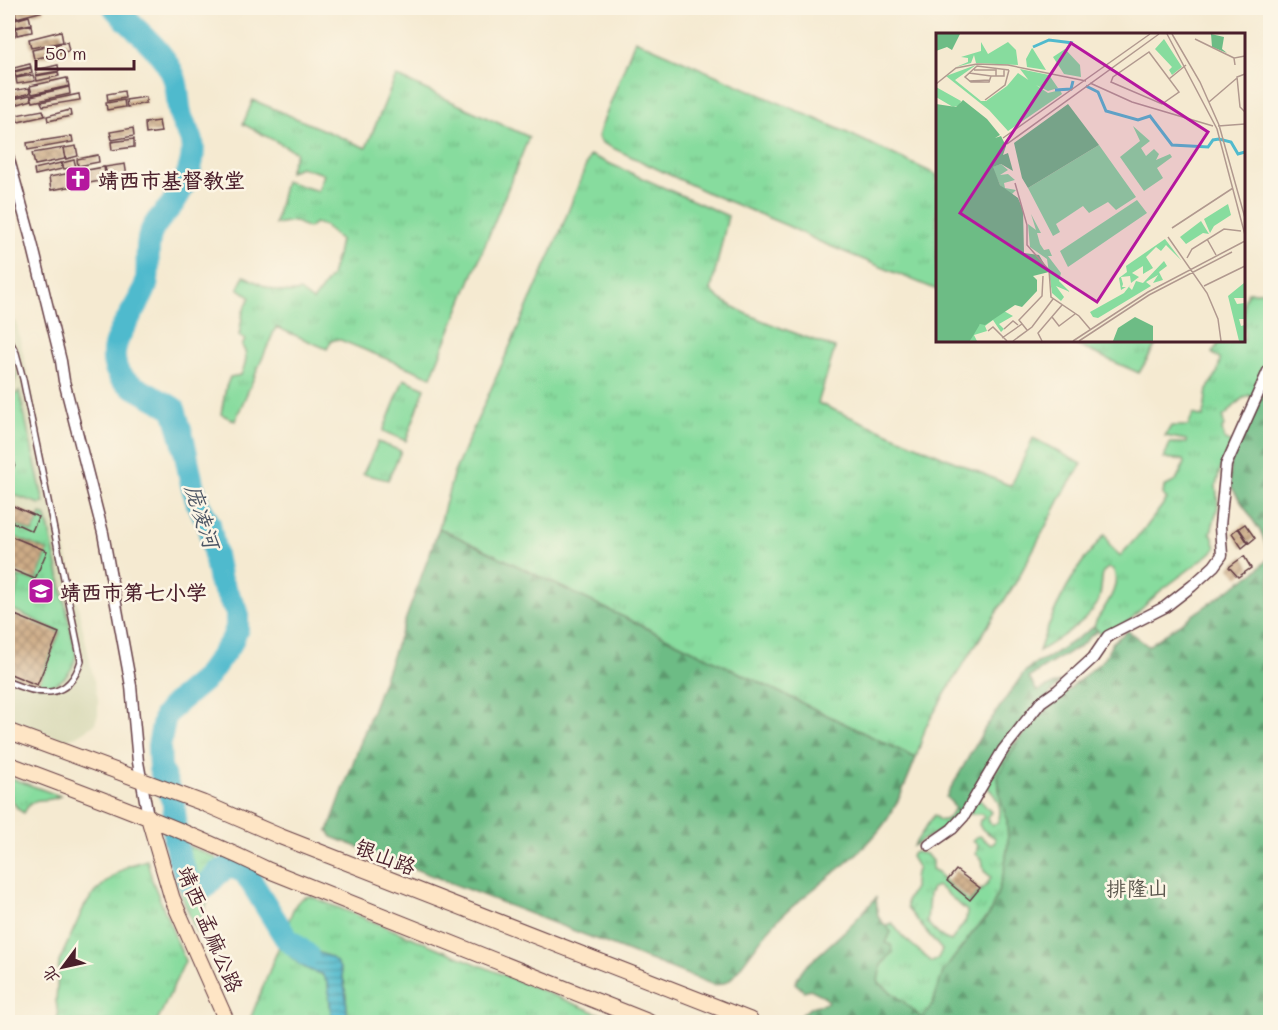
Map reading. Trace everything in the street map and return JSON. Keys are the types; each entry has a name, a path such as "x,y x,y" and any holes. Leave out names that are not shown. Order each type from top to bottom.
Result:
{"main road":[{"name":"银山路","path":"8,731 203,803 279,836 750,1020"},
{"path":"8,764 163,822 268,870 649,1023"},
{"name":"靖西-孟麻公路","path":"148,816 172,898 227,1023"}],"street":[{"path":"8,156 32,243 64,381 101,522 131,687 141,782 148,816"},
{"path":"929,845 952,829 964,816 1003,750 1041,702 1058,690 1093,658 1108,636 1165,607 1214,566 1222,555 1220,526 1226,465 1270,367"}],"lane":[{"path":"8,338 16,352 23,379 81,661 69,684 53,693 32,692 8,682"}],"shaded area":[{"name":"靖西市第七小学","path":"8,318 16,321 98,699 98,715 94,725 64,740 8,718"}],"green space":[{"path":"635,40 839,129 936,175 936,290 706,192 602,143 598,137"},
{"path":"396,76 529,137 431,377 338,339 331,341 327,349 276,327 235,421 221,414 230,377 241,375 246,360 242,346 245,340 239,336 243,312 250,297 238,288 244,276 278,291 300,291 313,301 331,276 340,240 325,226 315,223 308,228 294,221 275,224 285,181 318,191 324,174 300,167 289,172 296,152 243,124 253,100 366,148"},
{"path":"590,155 728,216 711,290 733,307 750,315 835,348 818,403 1011,486 1033,438 1082,464 1065,490 1016,582 926,726 916,758 439,528 453,475 559,235"},
{"path":"1270,290 1270,357 1252,398 1249,395 1241,399 1223,417 1224,439 1232,443 1222,463 1216,485 1218,506 1211,532 1216,548 1159,592 1129,621 1102,636 1094,627 1114,589 1113,569 1108,568 1103,572 1100,597 1092,611 1071,630 1039,651 1051,619 1067,587 1105,534 1110,546 1120,556 1167,499 1163,495 1164,487 1176,481 1184,463 1183,460 1164,458 1170,443 1187,443 1186,440 1165,436 1171,426 1188,426 1193,414 1203,417 1207,390 1218,371 1220,359 1212,353 1219,342 1245,342 1245,299 1248,292"},
{"path":"1069,342 1157,342 1139,373"},
{"path":"8,345 16,376 13,385 8,383"},
{"path":"1270,376 1270,557 1262,534 1232,488 1230,479 1231,461"},
{"path":"404,379 425,388 406,441 383,431"},
{"path":"19,391 44,503 40,504 8,493 8,486 16,464 8,460 8,401 10,396"},
{"path":"378,442 401,451 388,480 363,474"},
{"path":"41,514 45,515 47,520 76,654 72,668 64,678 46,686 38,686 60,632 8,607 8,603 15,599 19,583 17,577 36,580 48,551 8,534 8,522 33,532"},
{"path":"439,528 916,758 894,809 884,824 849,861 774,923 730,980 714,985 332,837 328,831"},
{"name":"排隆山","path":"1270,557 1270,1022 789,1022 816,1005 828,1002 824,996 810,989 804,991 795,983 802,970 849,927 876,898 878,917 891,932 886,943 891,945 893,951 881,965 878,981 922,1019 933,1003 943,972 989,915 997,895 1004,871 1008,843 1007,820 1000,797 998,775 1020,738 1045,710 1104,659 1113,642 1128,631 1148,646 1256,571"},
{"path":"1094,627 1098,631 1081,645 1029,678 1037,691 1060,682 985,771 959,815 946,797 985,728 1023,674 1032,665 1049,657"},
{"path":"1020,738 998,775 1000,797 1007,820 1008,843 1004,871 997,895 989,915 973,932 944,972 933,1003 922,1020 878,981 881,965 888,958 886,943 891,932 886,925 892,923 902,936 932,962 938,958 942,950 907,908 907,900 914,888 914,877 918,868 911,857 912,854 915,852 926,854 932,861 932,869 969,902 987,884 991,877 984,871 982,859 976,854 978,845 973,841 980,836 991,845 995,842 995,838 979,825 980,820 984,818 982,814 968,814 976,801 980,800 991,812 988,817 989,822 993,825 997,823 1000,808 986,786 1012,745","holes":["938,886 967,911 966,920 951,941 947,940 927,922 929,894 932,888"]},
{"path":"8,777 60,796 36,801 24,813 16,807 11,798"},
{"path":"955,807 959,815 952,823 913,846 934,815 937,819 944,820 949,817"},
{"path":"165,837 172,838 183,878 209,888 215,881 196,932 177,884 163,840"},
{"path":"179,842 215,857 218,861 219,868 205,884 193,879 189,874"},
{"path":"147,860 152,880 185,961 157,1022 57,1022 59,962 84,907 95,892 112,877 128,866"},
{"path":"310,896 619,1022 348,1022 343,979 338,964 303,943 287,926 297,903"},
{"path":"280,944 298,963 322,974 328,984 332,1022 249,1022"}],"water":[{"path":"172,838 179,842 189,874 199,882 205,883 219,868 215,881 204,891 193,890 184,879 176,859"},
{"path":"287,926 303,943 338,964 343,979 348,1022 332,1022 328,984 322,974 298,964 280,944"}],"building":[{"path":"44,8 44,11 16,18 15,11"},
{"path":"12,12 14,19 8,21 8,13"},
{"path":"29,16 31,24 16,27 15,20"},
{"path":"13,21 15,29 8,30 8,23"},
{"path":"31,25 32,32 17,35 16,28"},
{"path":"14,30 15,36 8,38 8,31"},
{"path":"61,31 63,42 31,48 29,39"},
{"path":"67,42 69,51 34,59 32,50"},
{"path":"30,64 31,67 14,71 14,68"},
{"path":"58,65 59,71 36,75 36,70"},
{"path":"31,68 32,73 16,77 14,72"},
{"path":"58,72 59,76 37,81 36,76"},
{"path":"33,75 35,81 17,84 16,78"},
{"path":"67,78 69,86 32,94 30,86"},
{"path":"69,87 70,94 33,102 31,96"},
{"path":"29,88 30,93 12,98 11,91"},
{"path":"124,91 125,98 108,101 107,94"},
{"path":"79,94 80,100 43,106 41,102"},
{"path":"30,95 32,100 15,105 14,99"},
{"path":"146,97 146,103 127,107 126,100"},
{"path":"124,100 125,107 107,110 106,103"},
{"path":"43,110 45,116 18,122 16,115"},
{"path":"70,110 71,116 48,121 47,116"},
{"path":"159,121 161,132 146,134 145,123"},
{"path":"133,128 134,136 112,140 110,132"},
{"path":"72,136 73,142 28,150 27,143"},
{"path":"134,139 134,147 112,150 111,142"},
{"path":"76,146 78,156 66,159 64,148"},
{"path":"63,148 65,159 35,165 32,153"},
{"path":"98,155 99,162 78,166 77,159"},
{"path":"74,160 76,167 64,169 62,163"},
{"path":"61,163 62,169 35,175 34,169"},
{"path":"125,164 127,177 108,180 105,167"},
{"name":"靖西市基督教堂","path":"104,167 106,180 51,190 49,177"},
{"path":"8,461 15,464 8,482"},
{"path":"11,505 38,517 32,531 8,520"},
{"path":"1245,524 1255,538 1249,543 1239,528"},
{"path":"1238,528 1248,543 1242,548 1232,533"},
{"path":"8,535 47,551 35,579 8,568"},
{"path":"1244,556 1251,568 1238,577 1229,567"},
{"path":"8,610 14,613 8,630"},
{"path":"15,615 59,633 37,685 8,673 8,634"},
{"path":"956,870 980,888 970,900 947,881"}],"waterway":[{"name":"庞凌河","path":"115,8 156,49 169,67 176,82 181,117 191,139 193,150 184,184 150,235 146,285 117,341 114,352 115,364 124,380 174,409 198,504 209,524 220,581 237,612 237,628 232,641 206,678 175,704 165,716 159,746 160,768 174,803 175,841 189,882 195,887 205,887 219,872 231,866 245,872 286,938 307,955"}],"place":[{"name":"靖西市基督教堂","path":"78,179"},
{"name":"靖西市第七小学","path":"41,591"}]}
